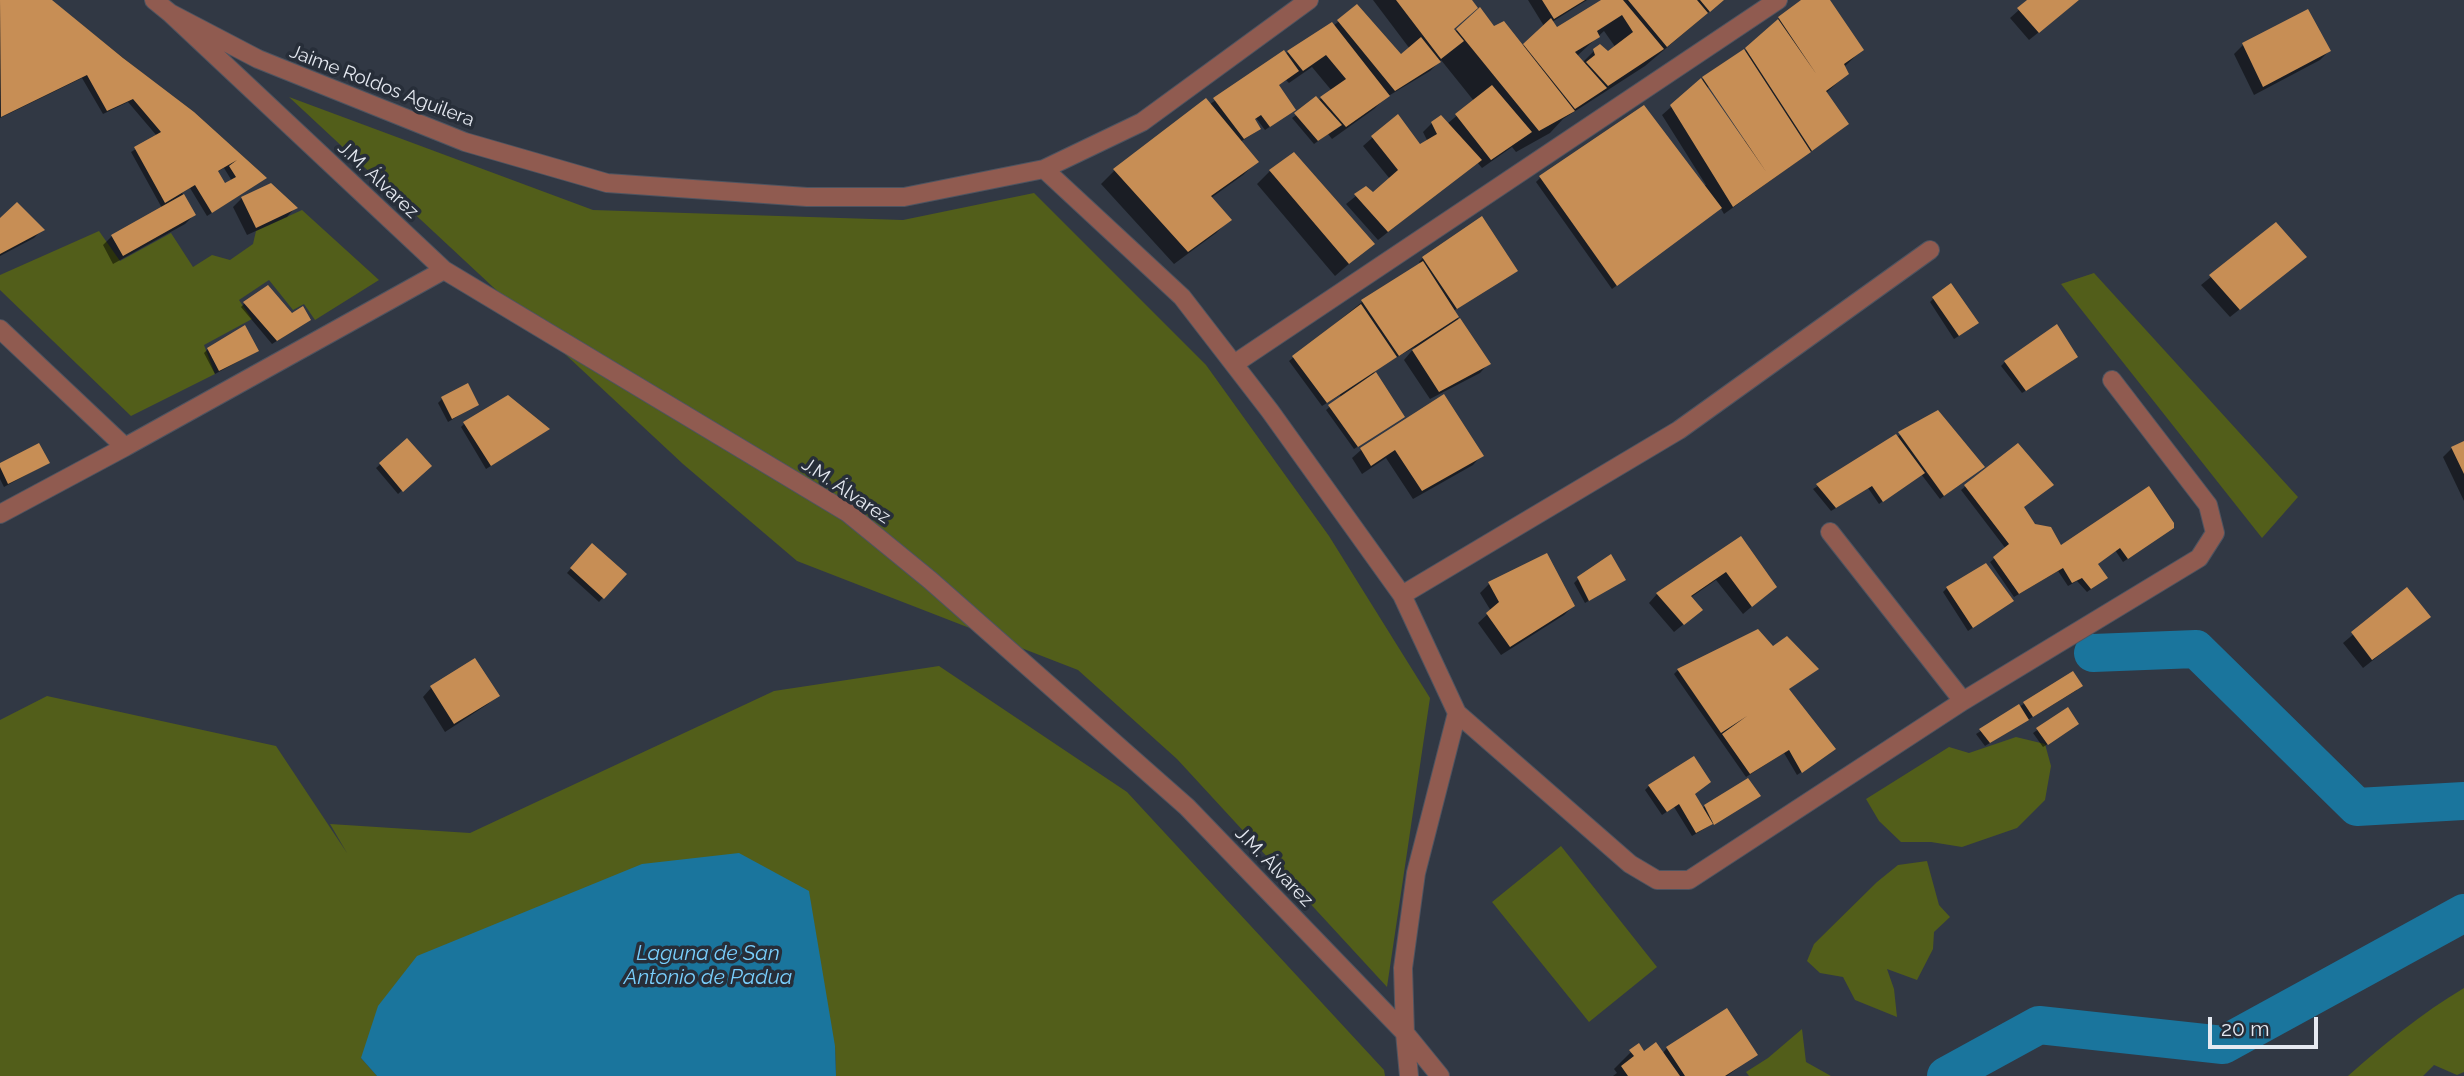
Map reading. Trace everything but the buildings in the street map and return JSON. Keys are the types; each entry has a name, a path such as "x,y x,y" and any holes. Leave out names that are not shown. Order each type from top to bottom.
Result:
{"street":[{"name":"Jaime Roldos Aguilera","path":"154,0 170,13 258,60 453,137 607,183 807,197 904,197 1044,169 1142,122 1309,0"},
{"path":"1234,364 1778,0"},
{"name":"J.M. Álvarez","path":"170,13 444,270 676,407 848,513 930,580 1187,807 1405,1033 1440,1076"},
{"path":"1044,169 1182,297 1270,411 1402,595 1457,713 1630,864 1657,880 1689,880 1964,701 2199,558 2215,533 2208,505 2112,380"},
{"path":"1402,595 1679,430 1930,250"},
{"path":"0,514 444,270"},
{"path":"0,329 125,447"},
{"path":"1830,532 1964,701"},
{"path":"1409,1076 1403,968 1416,873 1457,713"}],"green space":[{"path":"289,97 593,210 903,220 1034,193 1206,365 1329,536 1430,698 1387,987 1177,759 1078,670 797,561 683,464"},
{"path":"302,210 379,280 315,320 304,304 293,310 269,280 239,300 252,319 204,345 215,374 131,416 0,290 0,275 99,231 120,261 171,233 193,267 212,255 230,260 253,244 256,231"},
{"path":"2094,273 2298,497 2262,538 2061,284"},
{"path":"939,666 1127,792 1384,1070 1385,1076 836,1076 835,1046 361,1058 377,1076 0,1076 0,720 47,696 276,746 347,853 330,824 470,833 774,691"},
{"path":"2016,737 2045,744 2051,766 2045,800 2017,828 1962,847 1931,842 1901,842 1879,821 1866,799 1949,747 1969,753"},
{"path":"1561,846 1657,967 1589,1022 1492,902"},
{"path":"1927,861 1939,905 1950,917 1934,932 1933,949 1917,980 1887,969 1894,989 1897,1017 1855,1000 1843,977 1820,973 1807,961 1814,944 1877,882 1898,865"},
{"path":"2464,988 2464,1072 2457,1075 2434,1065 2423,1076 2348,1076 2404,1029"},
{"path":"1802,1029 1806,1062 1831,1076 1749,1076 1746,1072 1768,1058"}],"water":[{"name":"Laguna de San Antonio de Padua","path":"739,853 809,891 835,1046 836,1076 377,1076 361,1058 378,1006 417,956 642,864"}],"waterway":[{"path":"2093,653 2196,649 2357,807 2464,801"},
{"path":"1946,1076 2039,1025 2223,1045 2464,913"}]}
